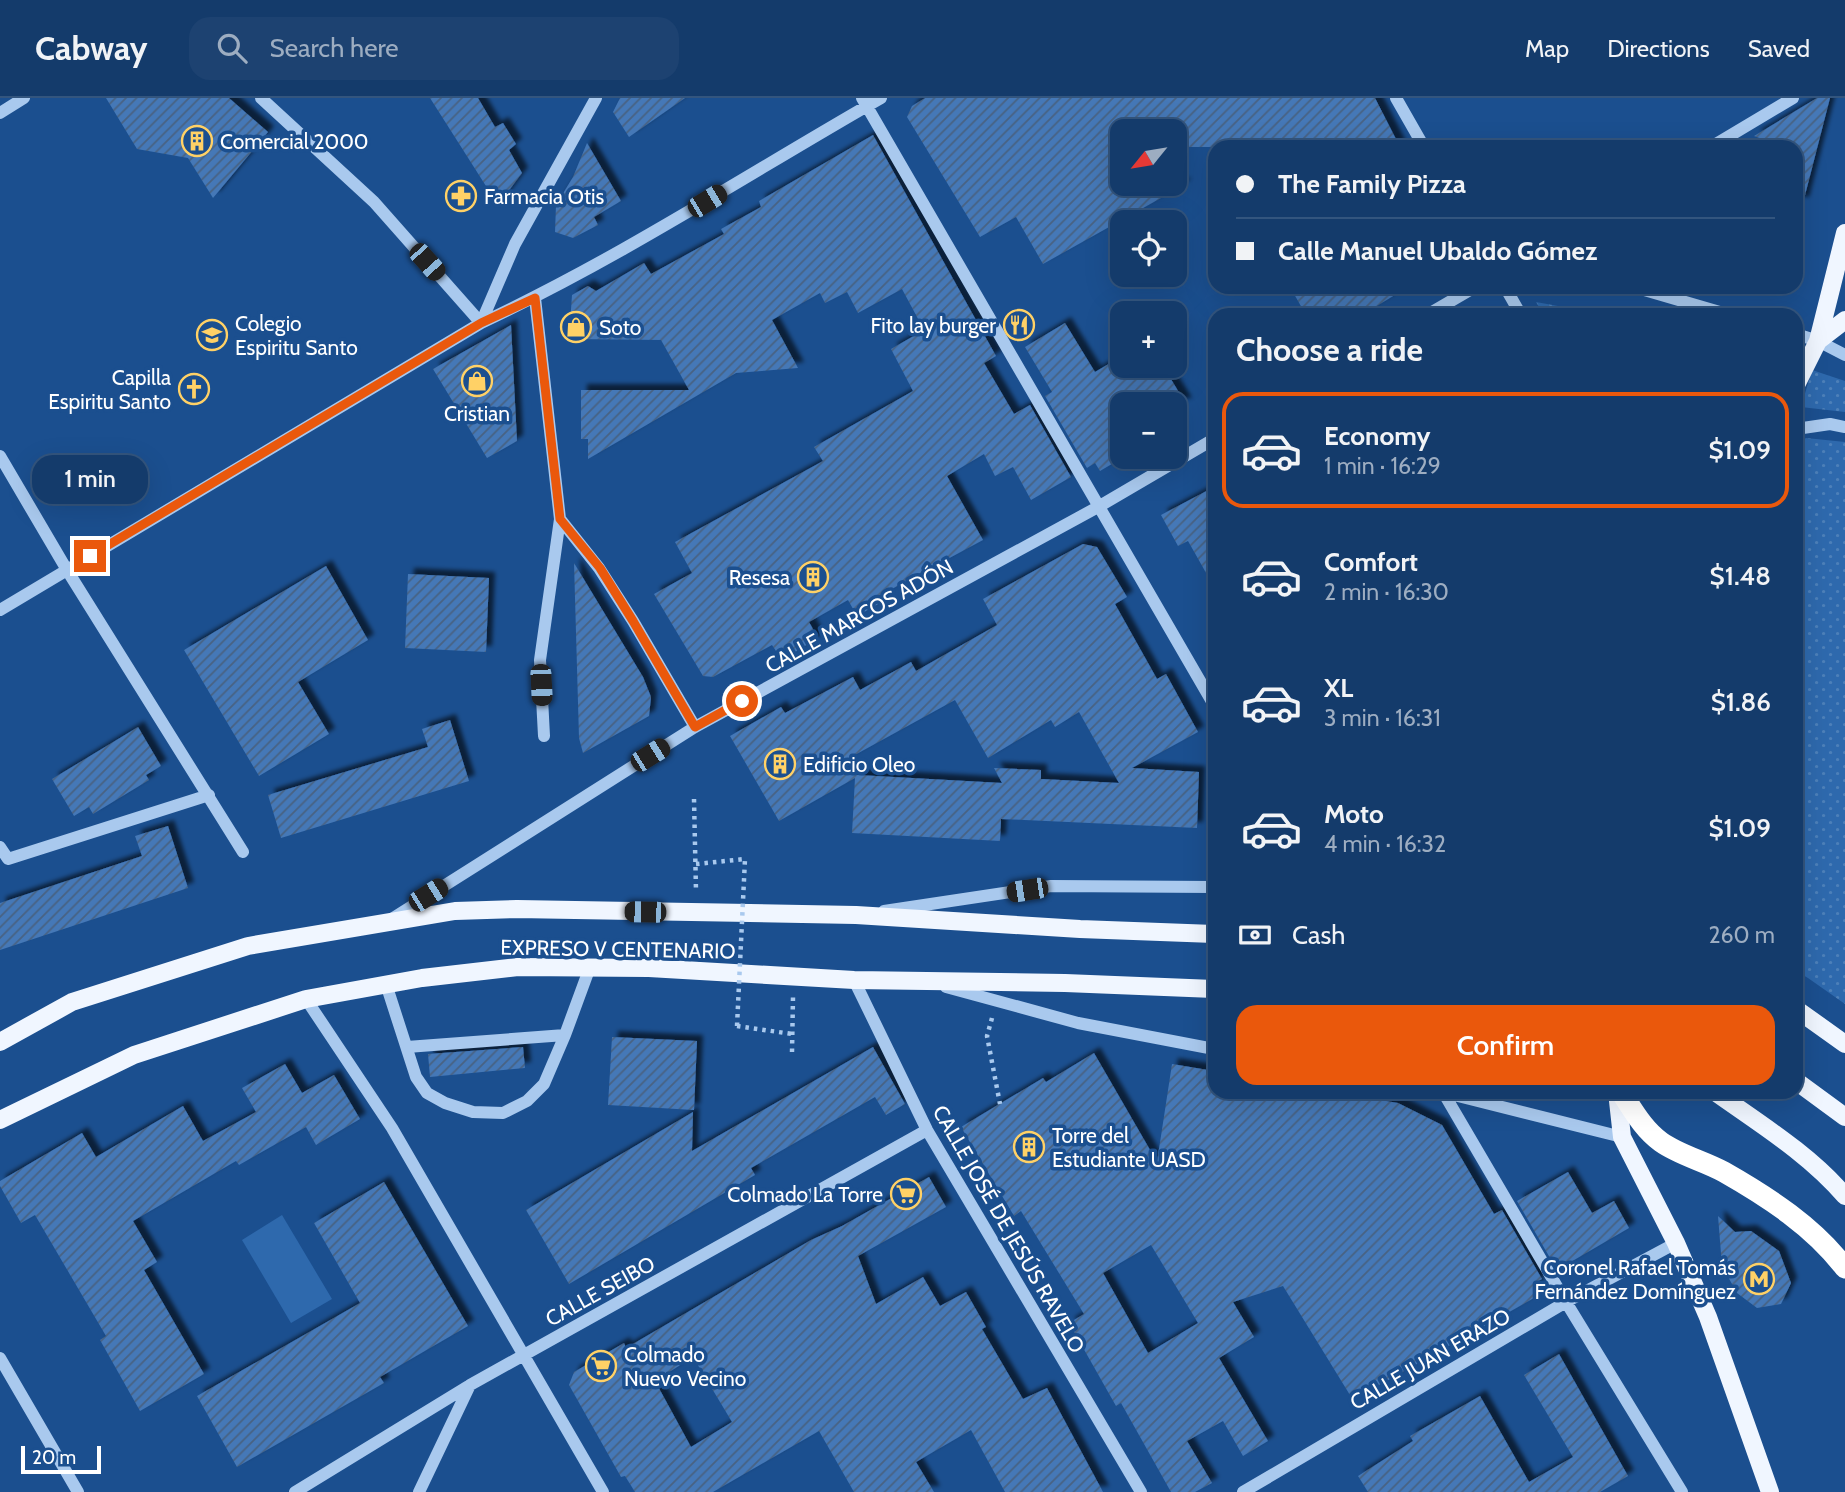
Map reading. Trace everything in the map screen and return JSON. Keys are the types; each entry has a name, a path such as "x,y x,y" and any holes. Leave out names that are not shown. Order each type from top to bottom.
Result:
{"highway":[{"path":"1624,1099 1642,1124 1661,1143 1723,1172 1793,1216 1836,1255 1845,1268"}],"main road":[{"path":"1803,371 1818,341 1845,233"},
{"path":"1818,341 1845,320"},
{"name":"EXPRESO V CENTENARIO","path":"0,1042 72,1002 248,946 455,911 517,909 856,915 1208,934"},
{"name":"EXPRESO V CENTENARIO","path":"0,1120 134,1055 306,999 422,978 518,967 649,968 854,980 1065,983 1208,989"},
{"path":"1803,1014 1845,1044"},
{"path":"1803,1086 1845,1117"},
{"path":"1619,1099 1622,1137 1676,1243 1708,1317 1770,1492"},
{"path":"1725,1099 1792,1146 1845,1196"}],"street":[{"path":"0,113 24,98"},
{"path":"261,98 374,202 481,323"},
{"path":"481,323 515,244 596,98"},
{"path":"0,610 481,323 535,298 661,229 864,102 881,98"},
{"path":"1396,98 1420,140"},
{"path":"1723,140 1793,98"},
{"path":"864,102 1208,695"},
{"path":"1439,308 1463,294"},
{"path":"1658,294 1706,308"},
{"path":"535,298 560,519 540,660 544,736"},
{"path":"1803,336 1845,355"},
{"path":"1803,428 1830,424 1845,427"},
{"name":"CALLE MARCOS ADÓN","path":"384,923 695,727 1098,507 1208,443"},
{"path":"0,456 67,570 243,852"},
{"path":"560,519 600,568 695,727"},
{"path":"0,846 8,859 209,795"},
{"name":"EXPRESO V CENTENARIO","path":"856,915 1051,886 1208,887"},
{"path":"386,984 416,1077 427,1093 473,1112 503,1113 527,1101 544,1084 590,967"},
{"name":"CALLE JOSÉ DE JESÚS RAVELO","path":"854,980 927,1130 1141,1492"},
{"name":"EXPRESO V CENTENARIO","path":"926,981 1078,1023 1208,1048"},
{"path":"306,999 392,1128 603,1492"},
{"path":"407,1047 565,1035"},
{"path":"1446,1099 1682,1492"},
{"path":"1470,1099 1622,1137"},
{"name":"CALLE SEIBO","path":"295,1492 470,1385 927,1130"},
{"name":"CALLE JUAN ERAZO","path":"1243,1492 1566,1302 1676,1243"},
{"path":"0,1358 78,1492"},
{"path":"419,1492 470,1385"}],"path":[{"path":"694,799 697,912"},
{"path":"696,864 745,859 737,1026 792,1034"},
{"path":"792,1052 793,976"},
{"path":"996,1000 987,1036 1000,1104"}],"shaded area":[{"path":"1536,302 1569,308 1540,308"},
{"path":"1812,370 1845,381 1845,412 1803,407"},
{"path":"1803,440 1845,442 1845,1004 1803,975"},
{"path":"282,1215 332,1299 291,1323 242,1240"}],"building":[{"name":"Comercial 2000","path":"106,98 229,98 268,132 213,198 188,158 137,149"},
{"path":"430,98 478,98 495,127 503,123 516,144 509,150 522,173 498,205"},
{"path":"620,98 685,98 629,137 613,112"},
{"path":"925,98 1375,98 1396,140 1208,140 1208,147 1187,147 1187,119 1110,119 1110,196 1165,196 1140,210 1110,210 1110,227 1043,264 1016,217 980,237 907,117 912,106"},
{"path":"1817,98 1830,98 1803,203 1803,140 1765,140 1754,136"},
{"path":"873,135 996,356 984,363 1014,414 1030,405 1071,477 1031,500 1013,467 995,476 984,454 947,476 983,540 877,597 880,603 857,616 848,600 809,622 818,638 782,660 772,645 713,677 703,676 654,594 692,573 675,542 823,461 814,447 913,391 891,349 924,330 902,289 858,313 847,292 825,303 820,293 772,320 798,368 736,373 588,459 588,439 581,439 581,390 689,390 661,340 569,339 572,295 588,286 596,291 644,263 651,274 724,234 721,229 761,207 759,201"},
{"path":"587,143 621,201 594,217 598,225 573,238 555,232 556,205 573,177"},
{"path":"1294,294 1396,294 1374,308 1302,308"},
{"path":"1065,323 1095,372 1110,363 1110,378 1170,378 1179,392 1110,392 1110,465 1100,471 1095,463 1087,468 1045,396 1052,392 1025,347"},
{"name":"Cristian","path":"511,325 517,441 487,458 433,369"},
{"path":"1208,490 1208,576 1188,541 1178,546 1161,515"},
{"path":"1083,544 1097,547 1127,597 1115,604 1157,679 1166,674 1198,732 1132,768 1199,772 1197,828 1001,819 1000,841 852,833 855,778 779,821 730,736 781,707 785,713 853,677 860,690 911,662 916,671 997,625 983,599","holes":["955,700 988,758 1051,720 1055,727 1079,712 1119,783 1041,779 1041,770 994,768 1002,783 822,773"]},
{"path":"574,563 643,677 651,697 649,716 583,753 579,738"},
{"path":"326,566 368,640 298,682 329,734 259,776 184,650"},
{"path":"408,574 489,578 486,652 405,648"},
{"path":"450,720 469,781 281,838 268,795 428,747 422,729"},
{"path":"138,727 161,766 146,775 149,780 93,814 89,807 74,816 52,779"},
{"path":"168,826 188,888 0,950 0,903 142,856 135,836"},
{"path":"612,1037 697,1041 694,1110 608,1105"},
{"path":"523,1047 525,1068 430,1077 428,1054"},
{"path":"873,1047 905,1104 886,1115 875,1097 751,1168 755,1175 569,1284 526,1210 693,1112 692,1151"},
{"path":"1094,1053 1157,1162 1172,1064 1208,1070 1208,1099 1374,1099 1398,1103 1442,1125 1494,1214 1502,1210 1542,1279 1535,1283 1541,1294 1353,1400 1283,1286 1233,1302 1254,1337 1219,1358 1268,1441 1243,1456 1223,1421 1187,1441 1212,1483 1195,1492 1171,1492 1121,1403 1116,1406 1069,1323 1084,1314 1021,1211 1014,1216 961,1127 1043,1078 1046,1082","holes":["1151,1245 1198,1323 1148,1353 1103,1273"]},
{"path":"285,1064 302,1093 334,1075 360,1119 316,1145 306,1127 239,1165 236,1161 133,1221 157,1262 144,1270 204,1374 140,1411 100,1340 106,1336 35,1215 21,1223 0,1186 0,1181 82,1133 96,1157 183,1106 203,1141 256,1112 242,1088"},
{"path":"1568,1172 1592,1213 1614,1201 1629,1228 1557,1270 1517,1201"},
{"path":"929,1177 946,1207 858,1256 876,1304 923,1277 940,1306 966,1292 986,1327 982,1329 1023,1399 1047,1388 1103,1492 1005,1492 971,1430 916,1462 934,1492 854,1492 819,1431 713,1492 635,1492 625,1476 621,1477 569,1385 574,1372 624,1343 626,1348 811,1240 842,1226","holes":["693,1357 732,1422 691,1447 655,1381"]},
{"path":"384,1182 468,1326 380,1377 384,1383 237,1467 197,1396 360,1303 314,1223"},
{"path":"1718,1216 1735,1232 1751,1231 1779,1251 1791,1283 1781,1304 1757,1308 1737,1293 1722,1266"},
{"path":"1559,1354 1628,1476 1600,1492 1368,1492 1358,1476 1413,1441 1410,1436 1480,1396 1529,1482 1573,1457 1524,1375"}],"place":[{"name":"Comercial 2000","path":"197,141"},
{"name":"Farmacia Otis","path":"461,196"},
{"name":"Fito lay burger","path":"1019,325"},
{"name":"Soto","path":"576,327"},
{"name":"Colegio Espiritu Santo","path":"212,335"},
{"name":"Cristian","path":"477,381"},
{"name":"Capilla Espiritu Santo","path":"194,389"},
{"name":"Resesa","path":"813,577"},
{"name":"Edificio Oleo","path":"780,764"},
{"name":"Torre del Estudiante UASD","path":"1029,1147"},
{"name":"Colmado La Torre","path":"906,1194"},
{"name":"Coronel Rafael Tomás Fernández Domínguez","path":"1759,1279"},
{"name":"Colmado Nuevo Vecino","path":"601,1366"}],"route":[{"path":"90,556 481,323 535,298 560,519 600,568 695,727 742,701"}]}
